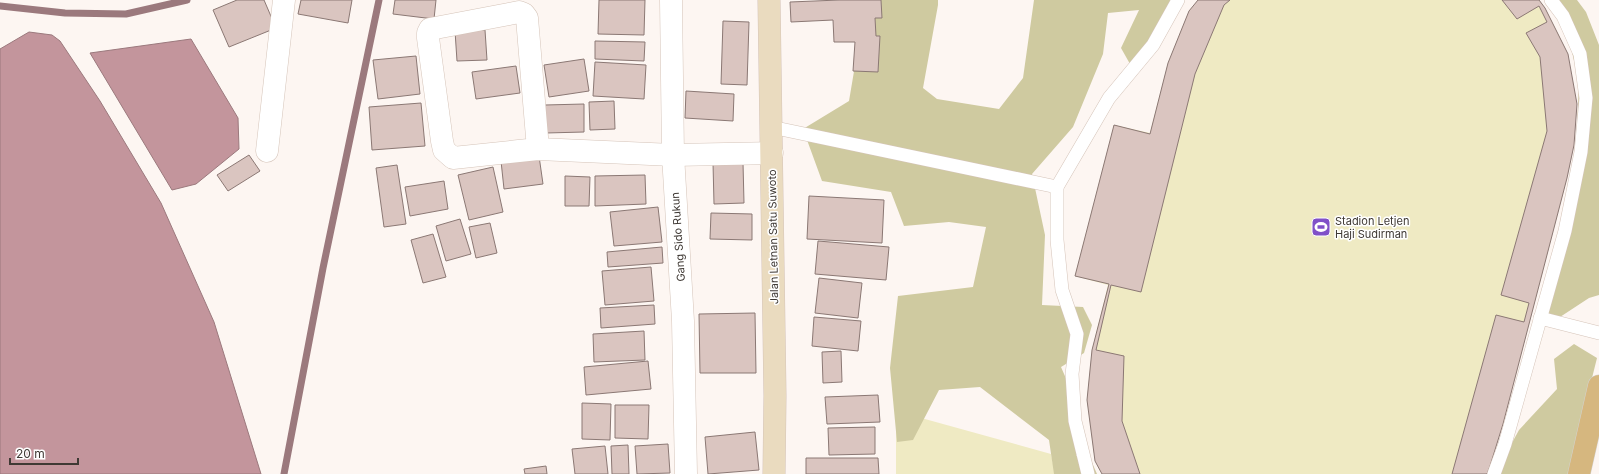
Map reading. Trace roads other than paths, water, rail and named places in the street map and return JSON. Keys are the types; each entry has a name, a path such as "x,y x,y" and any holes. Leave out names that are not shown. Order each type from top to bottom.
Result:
{"main road":[{"name":"Jalan Letnan Satu Suwoto","path":"769,0 775,396 774,474"},
{"path":"1580,474 1599,386"}],"street":[{"path":"267,151 284,0"},
{"name":"Gang Sido Rukun","path":"671,0 673,155 683,321 686,474"},
{"path":"538,149 527,18 524,14 519,12 430,29 428,38 444,150 453,158 538,149 673,155 772,153"}],"lane":[{"path":"1088,474 1076,421 1072,374 1078,334 1062,290 1057,240 1057,187 1110,98 1153,45 1178,0"},
{"path":"1494,474 1505,444 1567,224 1581,152 1586,98 1580,54 1563,16 1551,0"},
{"path":"771,127 1057,187"},
{"path":"1540,318 1599,333"}],"waterway":[{"path":"0,6 65,13 126,14 187,0"},
{"path":"284,474 323,268 379,0"}],"place":[{"name":"Stadion Letjen Haji Sudirman","path":"1321,227"}]}
